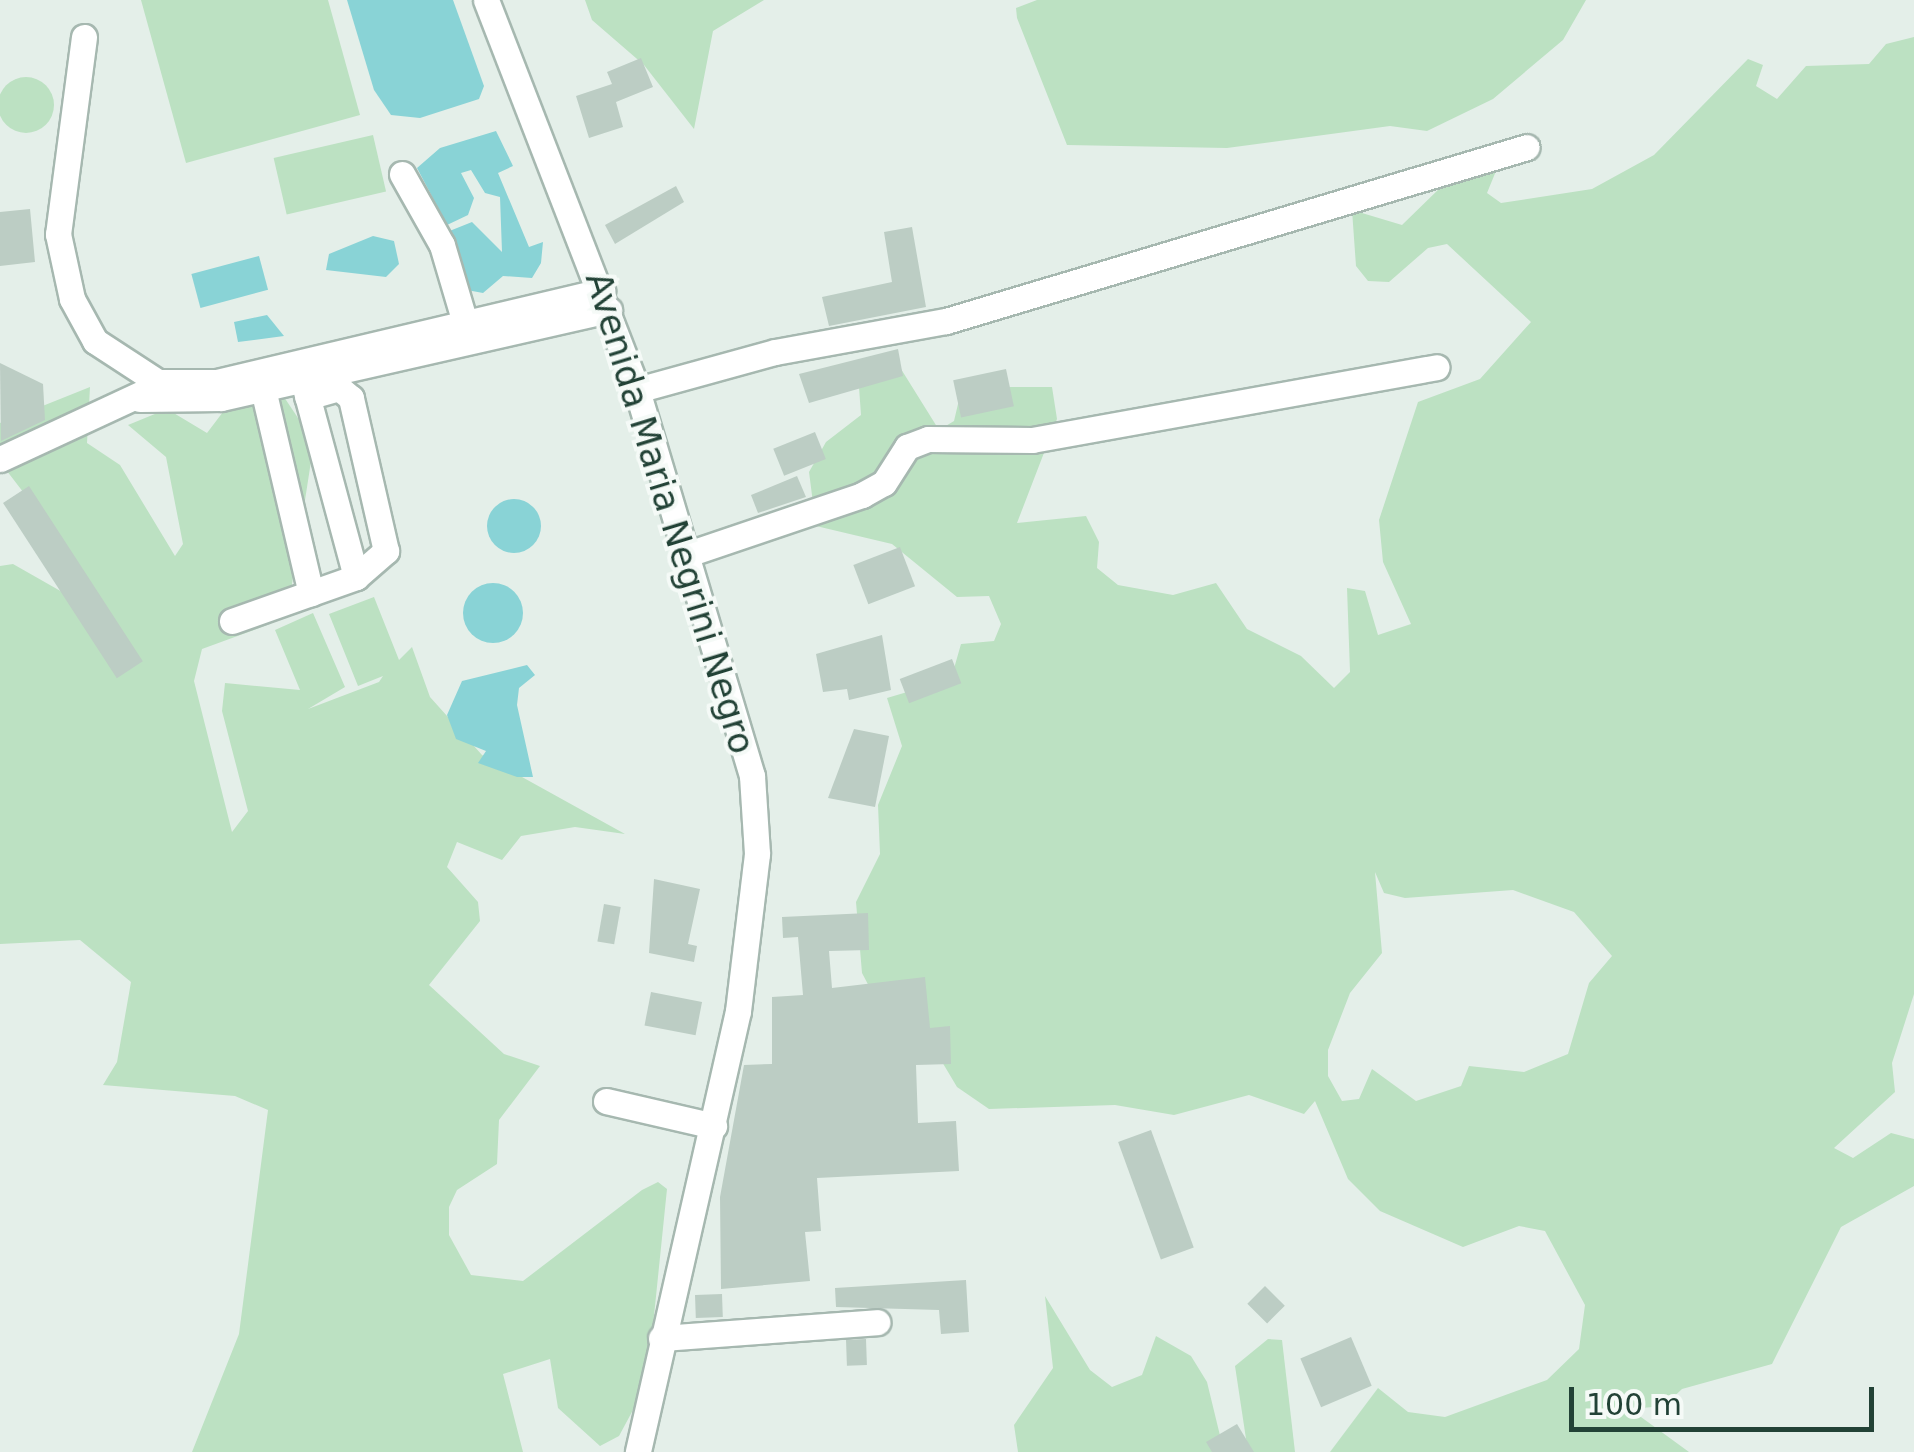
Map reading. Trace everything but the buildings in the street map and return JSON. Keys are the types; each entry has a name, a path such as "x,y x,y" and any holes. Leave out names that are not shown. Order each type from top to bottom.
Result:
{"street":[{"name":"Avenida Maria Negrini Negro","path":"486,0 606,301 637,390 742,733 755,812 752,914 714,1126 661,1338 638,1452"},
{"path":"84,38 58,234 72,299 95,341 149,391 171,404 303,380 468,331 606,301"},
{"path":"637,390 946,322 1527,147"},
{"path":"402,174 442,246 468,331"},
{"path":"688,554 862,496 884,483 906,447 928,439 1032,440 1436,366"},
{"path":"303,380 356,577"},
{"path":"0,459 149,391 217,382 303,380 339,388 351,398 387,534 382,560 356,577 232,620"},
{"path":"263,389 311,593"},
{"path":"606,1101 714,1126"},
{"path":"661,1338 876,1322"}],"green space":[{"path":"141,0 328,0 360,115 186,163"},
{"path":"585,0 764,0 713,31 694,129 644,65 592,20"},
{"path":"1037,0 1586,0 1563,40 1493,99 1427,131 1390,126 1227,148 1067,145 1017,18 1016,8"},
{"path":"1914,37 1914,994 1892,1063 1895,1092 1834,1148 1853,1158 1891,1133 1914,1139 1914,1186 1841,1227 1772,1364 1682,1389 1664,1406 1630,1409 1689,1452 1330,1452 1378,1388 1408,1412 1445,1417 1547,1380 1579,1349 1585,1305 1545,1231 1519,1226 1463,1247 1380,1211 1348,1179 1315,1101 1304,1114 1249,1095 1174,1115 1115,1105 989,1109 957,1087 932,1045 881,1009 862,973 856,902 880,854 878,805 902,746 887,698 951,679 961,644 994,641 1001,624 989,596 957,597 892,544 816,526 809,472 826,442 861,415 859,387 901,369 939,430 954,421 962,387 1052,387 1057,419 1017,523 1086,516 1099,542 1097,568 1118,585 1173,595 1216,583 1247,629 1301,656 1334,688 1350,672 1347,588 1365,591 1378,635 1411,624 1383,562 1379,520 1418,402 1480,379 1531,322 1447,244 1428,248 1389,282 1368,281 1356,266 1352,210 1402,225 1442,186 1482,167 1496,171 1487,193 1501,203 1592,189 1654,155 1748,59 1763,65 1756,86 1777,99 1806,66 1869,64 1886,44","holes":["1375,872 1384,893 1405,898 1513,890 1574,912 1612,956 1589,983 1568,1054 1524,1072 1469,1066 1461,1086 1416,1101 1372,1069 1359,1099 1342,1101 1328,1076 1328,1050 1350,993 1382,953"]},
{"path":"26,77 46,85 54,105 46,125 26,133 6,125 -2,105 6,85"},
{"path":"373,135 386,192 287,214 274,158"},
{"path":"90,387 87,443 120,465 175,556 183,544 166,457 128,425 167,409 207,433 226,408 282,394 314,442 290,597 270,624 202,649 194,681 232,832 248,811 222,711 225,683 300,690 275,630 313,613 345,687 308,709 379,682 383,676 358,686 329,614 374,597 399,660 412,647 430,697 482,755 625,834 575,827 521,836 502,860 457,842 447,867 478,902 480,921 429,985 504,1054 540,1066 499,1120 497,1164 457,1190 449,1207 449,1235 471,1275 523,1281 642,1190 658,1182 667,1189 647,1384 619,1436 600,1446 558,1408 550,1359 503,1374 523,1452 192,1452 239,1334 268,1110 235,1096 103,1085 117,1062 131,982 80,940 0,944 0,566 13,564 71,597 77,562 0,462 0,423"},
{"path":"1045,1296 1090,1370 1112,1387 1142,1375 1156,1336 1191,1356 1207,1382 1224,1452 1018,1452 1014,1425 1053,1368"},
{"path":"1268,1339 1282,1340 1295,1452 1248,1452 1235,1366"}],"water":[{"path":"347,0 453,0 484,86 479,99 420,118 391,115 374,90"},
{"path":"496,131 513,166 498,173 529,247 543,242 541,263 532,278 503,276 483,293 467,290 447,232 472,222 502,252 500,197 485,193 471,170 461,173 474,198 468,215 447,225 417,168 440,148"},
{"path":"373,236 394,241 399,264 386,277 326,270 329,254"},
{"path":"259,256 268,290 200,308 191,274"},
{"path":"267,315 284,336 238,342 234,322"},
{"path":"514,499 533,507 541,526 533,545 514,553 495,545 487,526 495,507"},
{"path":"493,583 514,592 523,613 514,634 493,643 472,634 463,613 472,592"},
{"path":"527,665 535,675 519,688 517,705 533,777 517,777 478,763 486,751 456,739 447,715 462,681"}]}
